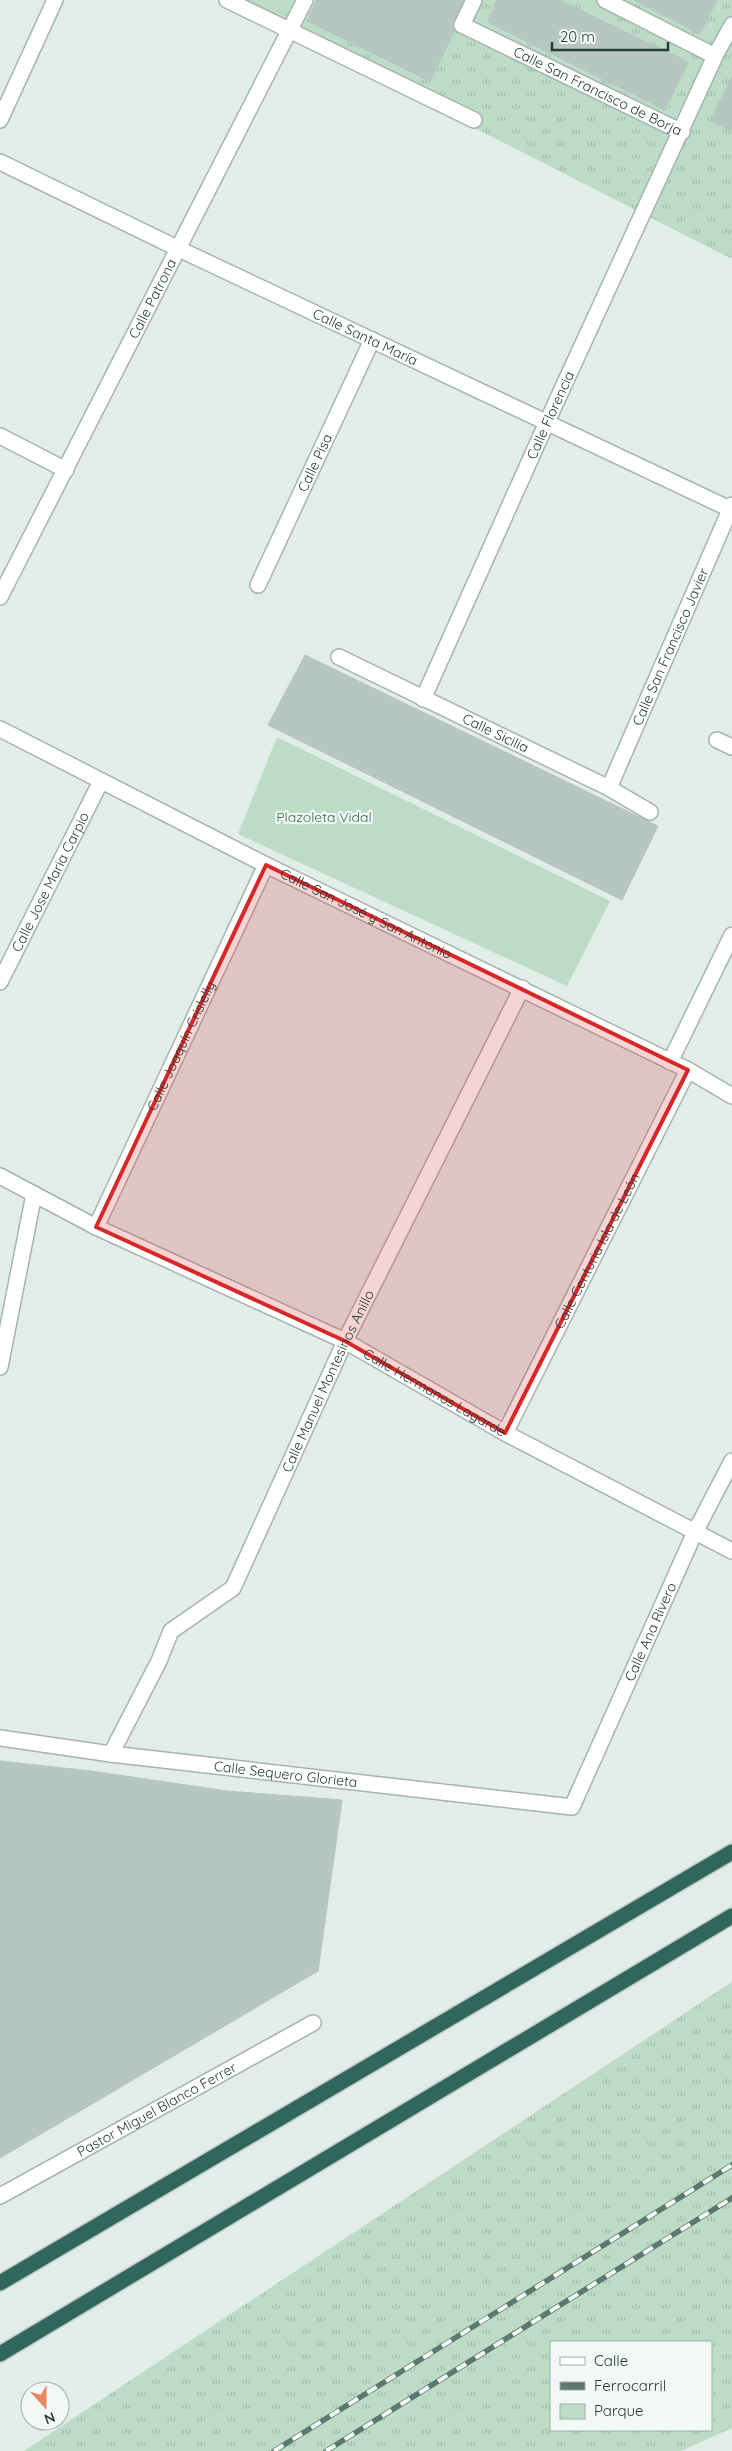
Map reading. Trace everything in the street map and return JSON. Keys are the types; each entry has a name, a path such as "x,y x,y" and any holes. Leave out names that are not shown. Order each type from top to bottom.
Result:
{"highway":[{"path":"0,2282 732,1852"},
{"path":"0,2354 732,1916"}],"street":[{"path":"0,120 55,0"},
{"path":"227,0 474,120"},
{"name":"Calle Patrona","path":"0,597 305,0"},
{"name":"Calle San Francisco de Borja","path":"474,0 462,25 682,132 715,56 732,26"},
{"path":"605,0 715,56"},
{"name":"Calle Florencia","path":"423,699 547,422 682,132"},
{"name":"Calle Santa María","path":"0,162 372,340 731,508"},
{"name":"Calle Pisa","path":"258,585 372,340"},
{"path":"0,436 66,470"},
{"name":"Calle San Francisco Javier","path":"609,788 731,508"},
{"name":"Calle Sicilia","path":"339,657 609,788 650,812"},
{"name":"Calle San José y San Antonio","path":"0,730 266,865 688,1070 732,1096"},
{"path":"717,740 732,747"},
{"name":"Calle Jose Maria Carpio","path":"0,982 101,781"},
{"name":"Calle Joaquín Crislelly","path":"96,1227 266,865"},
{"path":"670,1062 732,935"},
{"name":"Calle Manuel Montesinos Anillo","path":"111,1754 159,1661 171,1631 233,1588 345,1341 522,988"},
{"name":"Calle Centuria Isla de León","path":"505,1433 688,1070"},
{"name":"Calle Hermanos Lagarde","path":"0,1176 96,1227 345,1341 505,1433 732,1552"},
{"path":"0,1367 34,1194"},
{"name":"Calle Ana Rivero","path":"572,1807 695,1532 732,1461"},
{"name":"Calle Sequero Glorieta","path":"0,1738 111,1754 572,1807"},
{"name":"Pastor Miguel Blanco Ferrer","path":"0,2196 313,2023"}],"highlighted area":[{"path":"266,865 688,1070 505,1433 345,1341 96,1227"}],"green space":[{"path":"223,0 732,0 732,259"},
{"path":"244,0 297,0 287,22"},
{"name":"Plazoleta Vidal","path":"277,737 610,901 567,986 238,834"},
{"path":"732,1982 732,2428 681,2451 24,2451 54,2431 70,2431 70,2421"}],"building":[{"path":"317,0 367,0 450,40 430,81 307,21"},
{"path":"367,0 469,0 450,40"},
{"path":"497,0 559,0 688,62 665,110 488,22"},
{"path":"634,0 717,0 700,34"},
{"path":"732,77 732,131 710,121"},
{"path":"305,655 658,826 622,900 268,725"},
{"path":"0,1761 91,1771 81,1867 0,1858"},
{"path":"91,1771 227,1791 218,1864 83,1850"},
{"path":"227,1791 342,1800 318,1971 208,1962"},
{"path":"83,1850 218,1864 208,1962 0,2083 0,1858 81,1867"},
{"path":"208,1962 318,1971 0,2158 0,2083"}],"railway":[{"path":"274,2451 732,2165"},
{"path":"326,2451 732,2198"}]}
